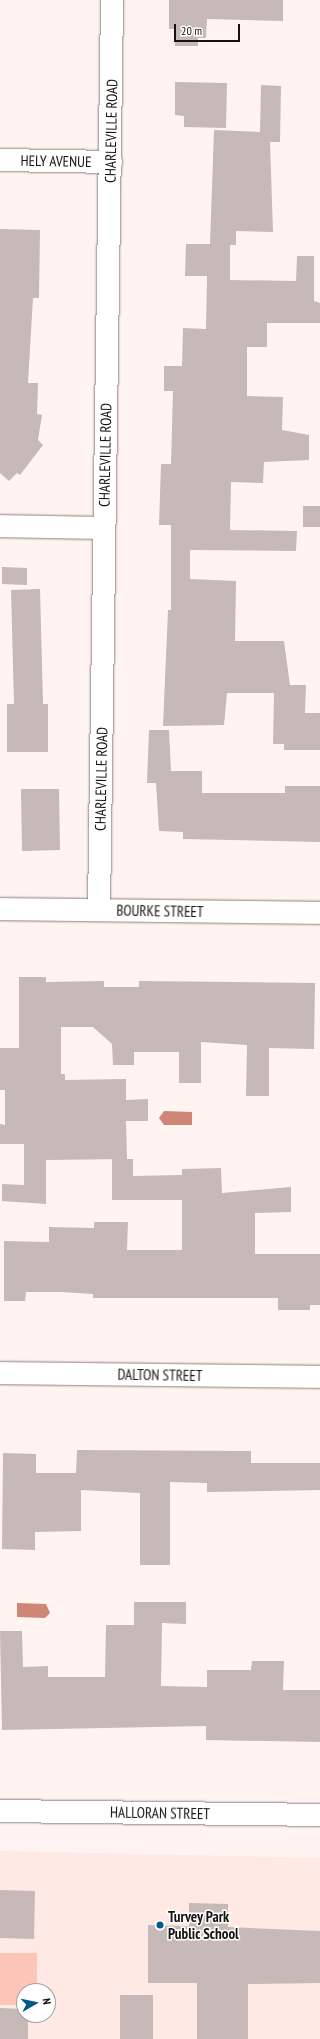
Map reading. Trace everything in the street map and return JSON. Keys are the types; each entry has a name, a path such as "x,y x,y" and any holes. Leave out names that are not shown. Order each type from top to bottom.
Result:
{"street":[{"name":"CHARLEVILLE ROAD","path":"99,910 111,162 112,0"},
{"name":"HELY AVENUE","path":"0,160 111,162"},
{"path":"0,526 104,528"},
{"name":"BOURKE STREET","path":"0,909 320,913"},
{"name":"DALTON STREET","path":"0,1373 320,1377"},
{"name":"HALLORAN STREET","path":"0,1811 320,1815"}],"shaded area":[{"path":"164,1111 192,1112 192,1125 164,1125 159,1118"},
{"path":"17,1603 46,1604 50,1613 45,1618 17,1617"},
{"name":"Turvey Park Public School","path":"0,1851 320,1858 320,2039 0,2039"},
{"path":"0,1953 37,1953 37,1983 16,1983 16,2005 0,2005"}],"building":[{"path":"169,0 283,0 283,21 207,19 206,38 198,38 198,46 175,46 175,29 169,29"},
{"path":"175,82 227,83 226,128 184,127 184,116 175,115"},
{"path":"261,85 281,86 280,142 270,142 273,232 236,231 236,245 230,245 230,280 296,281 297,256 314,256 314,301 320,303 320,323 267,323 267,347 247,347 247,396 283,397 282,430 309,435 309,460 264,462 263,483 231,482 230,530 297,531 296,551 190,550 190,579 236,581 235,641 284,641 290,685 306,685 305,713 320,713 320,750 284,750 284,744 273,744 274,693 227,693 224,725 163,726 168,610 171,610 171,525 159,525 161,464 171,464 173,391 164,391 164,366 182,366 183,328 206,329 207,276 185,276 186,244 210,244 214,130 260,132"},
{"path":"0,229 40,230 39,298 33,298 28,383 38,383 37,414 42,415 38,440 43,445 20,475 17,473 9,481 0,473"},
{"path":"303,506 320,506 320,527 303,527"},
{"path":"2,567 27,568 27,585 2,584"},
{"path":"40,589 43,704 48,704 48,752 7,752 7,704 14,704 11,590"},
{"path":"149,730 169,730 171,771 202,771 202,793 285,793 285,786 320,786 320,842 183,839 183,832 159,831 156,783 147,783"},
{"path":"21,789 59,789 60,850 22,851"},
{"path":"19,977 46,977 46,982 104,981 104,987 139,987 139,981 315,983 314,1049 269,1048 269,1096 246,1096 247,1045 201,1042 201,1083 179,1083 179,1052 134,1052 134,1065 113,1065 112,1044 93,1027 61,1027 61,1074 65,1074 65,1080 126,1079 126,1100 148,1099 148,1121 126,1121 127,1159 46,1160 46,1204 2,1201 2,1184 24,1185 24,1144 0,1144 0,1124 5,1125 5,1090 0,1090 0,1048 19,1048"},
{"path":"112,1159 133,1159 133,1176 182,1175 182,1169 221,1168 222,1193 291,1187 291,1212 255,1213 255,1254 320,1254 320,1305 310,1305 310,1310 278,1310 278,1298 93,1298 93,1294 61,1292 26,1292 25,1301 4,1301 4,1241 49,1242 49,1227 94,1228 94,1222 128,1222 127,1250 182,1250 182,1200 112,1200"},
{"path":"77,1450 251,1451 251,1463 320,1463 320,1490 207,1492 207,1483 170,1482 170,1565 140,1565 140,1493 81,1490 81,1531 35,1532 35,1550 2,1549 3,1453 36,1454 36,1473 76,1473"},
{"path":"134,1602 186,1602 186,1624 162,1623 161,1686 207,1687 207,1670 251,1670 252,1661 284,1661 283,1690 320,1690 320,1742 206,1740 206,1726 2,1730 0,1631 22,1631 23,1667 48,1666 48,1677 105,1677 106,1625 134,1625"},
{"path":"0,1890 35,1891 34,1939 0,1938"},
{"path":"189,1903 228,1904 228,1927 320,1931 320,1983 248,1984 248,2039 197,2039 197,1983 148,1983 148,1925 189,1926"},
{"path":"120,1995 153,1995 153,2039 120,2039"},
{"path":"0,2008 16,2009 16,2023 28,2023 28,2039 0,2039"}],"place":[{"name":"Turvey Park Public School","path":"160,1925"}]}
